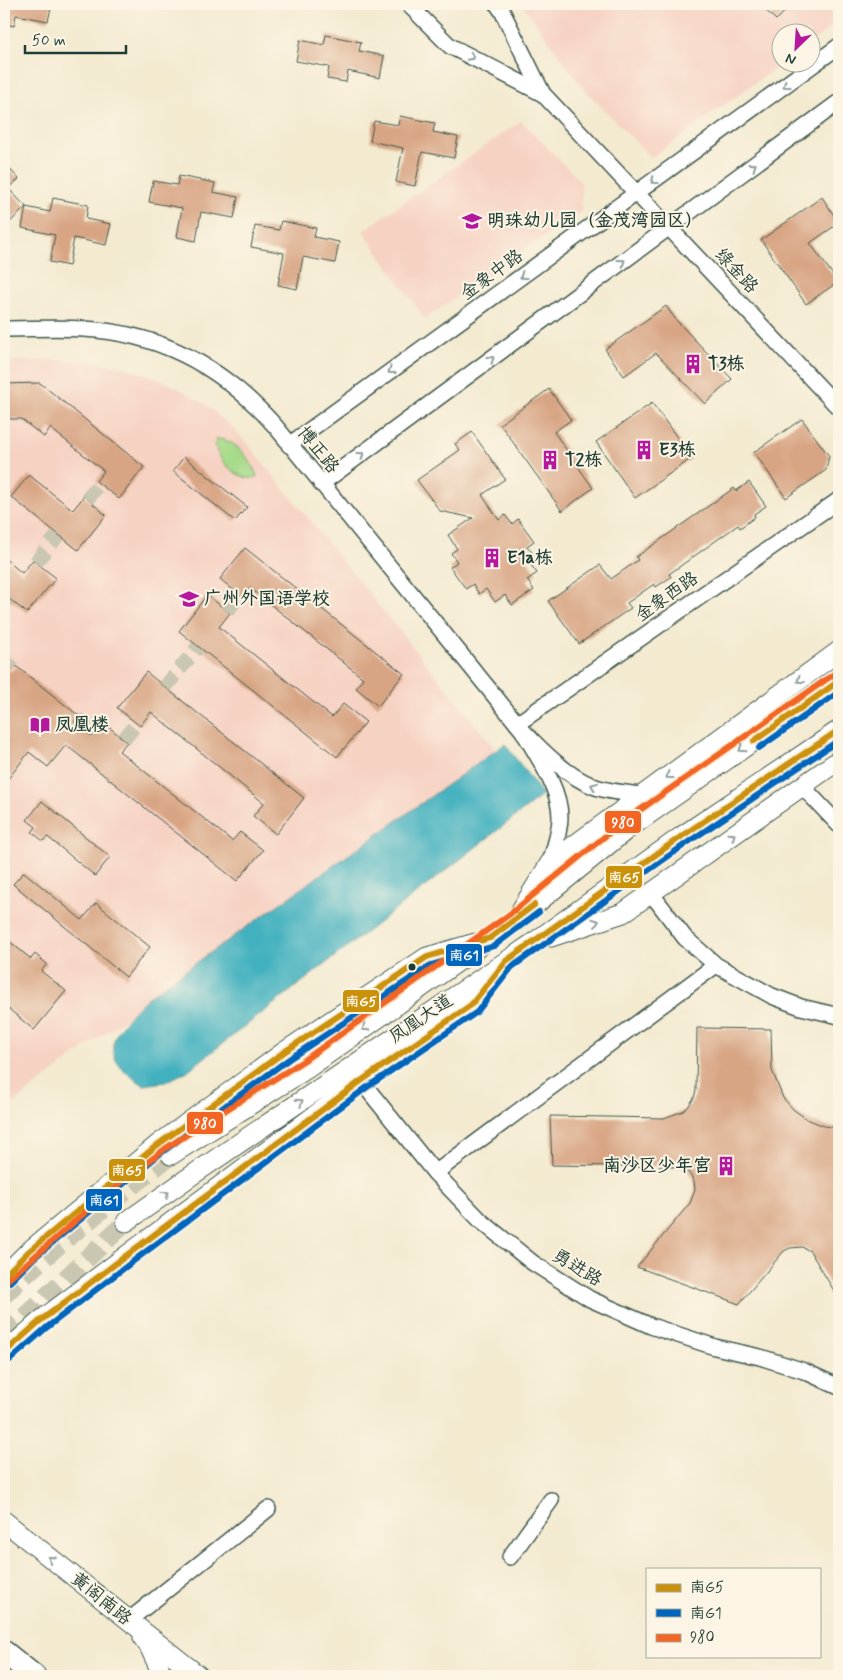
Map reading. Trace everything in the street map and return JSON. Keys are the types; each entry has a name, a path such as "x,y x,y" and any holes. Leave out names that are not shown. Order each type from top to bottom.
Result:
{"highway":[{"path":"4,1652 34,1676"}],"main road":[{"path":"515,921 550,863 839,651"},
{"name":"凤凰大道","path":"171,1155 308,1068 515,921 625,831 839,681"},
{"name":"凤凰大道","path":"126,1222 196,1172 533,943 682,836 839,730"},
{"path":"533,943 623,913 839,760"},
{"path":"4,1276 28,1252 156,1146 284,1052 427,957 490,938"},
{"path":"4,1353 40,1321 135,1249 361,1081 471,1005 506,961"},
{"name":"黄阁南路","path":"4,1521 199,1676"},
{"path":"128,1621 149,1646 163,1676"}],"street":[{"name":"绿金路","path":"408,4 450,46 544,94"},
{"name":"绿金路","path":"497,4 544,94 839,408"},
{"name":"金象中路","path":"289,445 839,46"},
{"path":"321,484 839,102"},
{"name":"博正路","path":"4,329 84,329 127,334 168,347 207,366 244,394 260,409 520,728"},
{"name":"金象西路","path":"520,728 839,500"},
{"path":"520,728 545,753 568,772 591,786 608,791 642,795"},
{"path":"520,728 555,790 560,816 557,840 550,863"},
{"path":"802,786 839,825"},
{"path":"651,893 685,938 716,965 772,996 801,1007 839,1016"},
{"path":"435,1173 716,965"},
{"name":"勇进路","path":"361,1081 435,1173 489,1227 533,1263 590,1299 651,1326 804,1371 839,1387"},
{"path":"510,1557 551,1500"},
{"path":"128,1621 268,1509"}],"shaded area":[{"path":"522,4 839,4 839,21 820,35 820,22 770,22 770,72 651,158 583,88"},
{"name":"明珠幼儿园（金茂湾园区）","path":"521,121 581,182 582,210 425,319 363,231"},
{"name":"广州外国语学校","path":"62,360 93,362 123,367 152,376 180,389 206,405 229,424 250,447 498,752 131,1014 4,1111 4,361"}],"green space":[{"path":"216,439 230,442 242,451 255,470 257,477 243,477 225,464 217,451"}],"water":[{"path":"505,744 543,795 186,1072 165,1082 144,1085 128,1074 118,1063 113,1052 118,1031 148,997"}],"building":[{"path":"4,4 52,4 48,21 16,15 14,26 4,24"},
{"path":"759,4 793,4 776,20"},
{"path":"326,35 361,42 359,51 384,56 380,78 348,71 346,82 327,79 329,67 296,61 300,40 324,45"},
{"path":"400,116 435,123 433,132 458,137 454,158 422,152 415,186 396,182 403,148 370,141 374,121 398,125"},
{"path":"4,163 19,179 8,188 26,207 10,222 4,215"},
{"path":"179,176 215,183 213,192 238,197 234,218 201,212 196,241 177,237 182,208 149,202 153,181 177,185"},
{"path":"822,197 839,223 810,243 838,282 806,304 761,240"},
{"path":"53,198 88,205 86,219 111,224 106,245 74,238 69,266 50,262 55,235 22,228 26,207 50,212"},
{"path":"281,221 316,228 314,237 339,242 335,263 303,257 297,289 278,285 284,253 251,247 255,226 279,230"},
{"name":"T3栋","path":"666,306 677,321 732,379 705,404 656,353 624,376 605,349"},
{"path":"40,383 144,467 119,499 96,481 104,471 50,428 44,437 21,419 4,419 4,384"},
{"name":"T2栋","path":"549,389 571,420 554,432 593,488 562,511 500,424"},
{"name":"E3栋","path":"652,403 692,458 635,498 596,442"},
{"path":"802,419 829,456 826,470 786,498 754,452"},
{"path":"472,432 505,479 482,495 499,520 505,515 512,524 518,519 534,541 527,546 534,555 527,560 537,573 527,580 534,590 512,605 505,595 495,602 486,589 479,594 473,584 466,589 450,567 457,562 451,553 457,549 448,535 473,518 440,511 417,480 460,450 455,444"},
{"path":"184,457 247,507 235,521 173,471"},
{"path":"29,475 73,510 84,496 106,515 78,550 11,497"},
{"path":"749,482 766,506 754,514 755,517 740,528 738,525 669,574 671,577 656,587 654,584 627,603 631,608 579,644 548,601 600,565 611,579 638,560 636,557 734,488 736,491"},
{"path":"245,548 404,674 378,706 356,688 363,678 250,588 243,598 220,579"},
{"path":"4,558 22,573 33,560 56,578 27,613 4,595"},
{"path":"207,595 230,613 219,627 332,717 343,704 366,722 337,757 179,631"},
{"path":"4,666 11,672 16,666 79,716 74,722 93,737 104,723 127,742 119,751 232,841 240,832 263,850 237,881 66,745 48,767 29,752 4,784"},
{"path":"146,672 304,798 276,834 253,816 264,803 151,712 140,726 117,708"},
{"path":"42,801 110,857 95,876 49,838 47,837 43,841 32,832 36,827 27,820"},
{"path":"24,872 82,920 96,903 150,947 126,977 13,884"},
{"path":"4,937 31,959 35,954 47,964 41,971 66,991 34,1030 4,1005"},
{"name":"南沙区少年宫","path":"697,1028 771,1029 772,1070 783,1098 794,1110 807,1119 824,1126 839,1128 839,1299 810,1251 802,1247 790,1248 784,1251 739,1304 637,1267 690,1203 695,1190 694,1181 689,1173 683,1168 675,1167 552,1165 550,1116 664,1118 683,1111 688,1107 694,1098 696,1090"}],"tunnel":[{"path":"87,499 100,483"},
{"path":"36,562 58,535"},
{"path":"227,611 239,595"},
{"path":"4,602 7,598"},
{"path":"165,687 198,647"},
{"path":"4,661 14,669"},
{"path":"77,719 96,734"},
{"path":"124,739 137,723"},
{"path":"4,1295 64,1241 171,1155"},
{"path":"4,1336 126,1222"}],"transit line":[{"name":"980","path":"4,1283 104,1196 166,1148 303,1061 510,914 620,824 834,674"},
{"name":"南G5","path":"754,741 839,681"},
{"name":"南G1","path":"759,748 839,692"},
{"name":"南G5","path":"4,1353 40,1321 135,1249 361,1081 471,1005 506,961 682,836 839,730"},
{"name":"南G1","path":"10,1360 46,1328 140,1256 366,1088 477,1012 512,967 687,843 839,740"},
{"name":"南G5","path":"4,1276 28,1252 156,1146 284,1052 427,957 490,938 534,905"},
{"name":"南G1","path":"10,1282 34,1258 161,1153 289,1059 431,965 494,946 539,912"}],"place":[{"name":"明珠幼儿园（金茂湾园区）","path":"472,221"},
{"name":"T3栋","path":"693,364"},
{"name":"E3栋","path":"644,450"},
{"name":"T2栋","path":"550,460"},
{"name":"E1a栋","path":"492,558"},
{"name":"广州外国语学校","path":"189,599"},
{"name":"凤凰楼","path":"40,725"},
{"name":"南沙区少年宫","path":"726,1166"}]}
